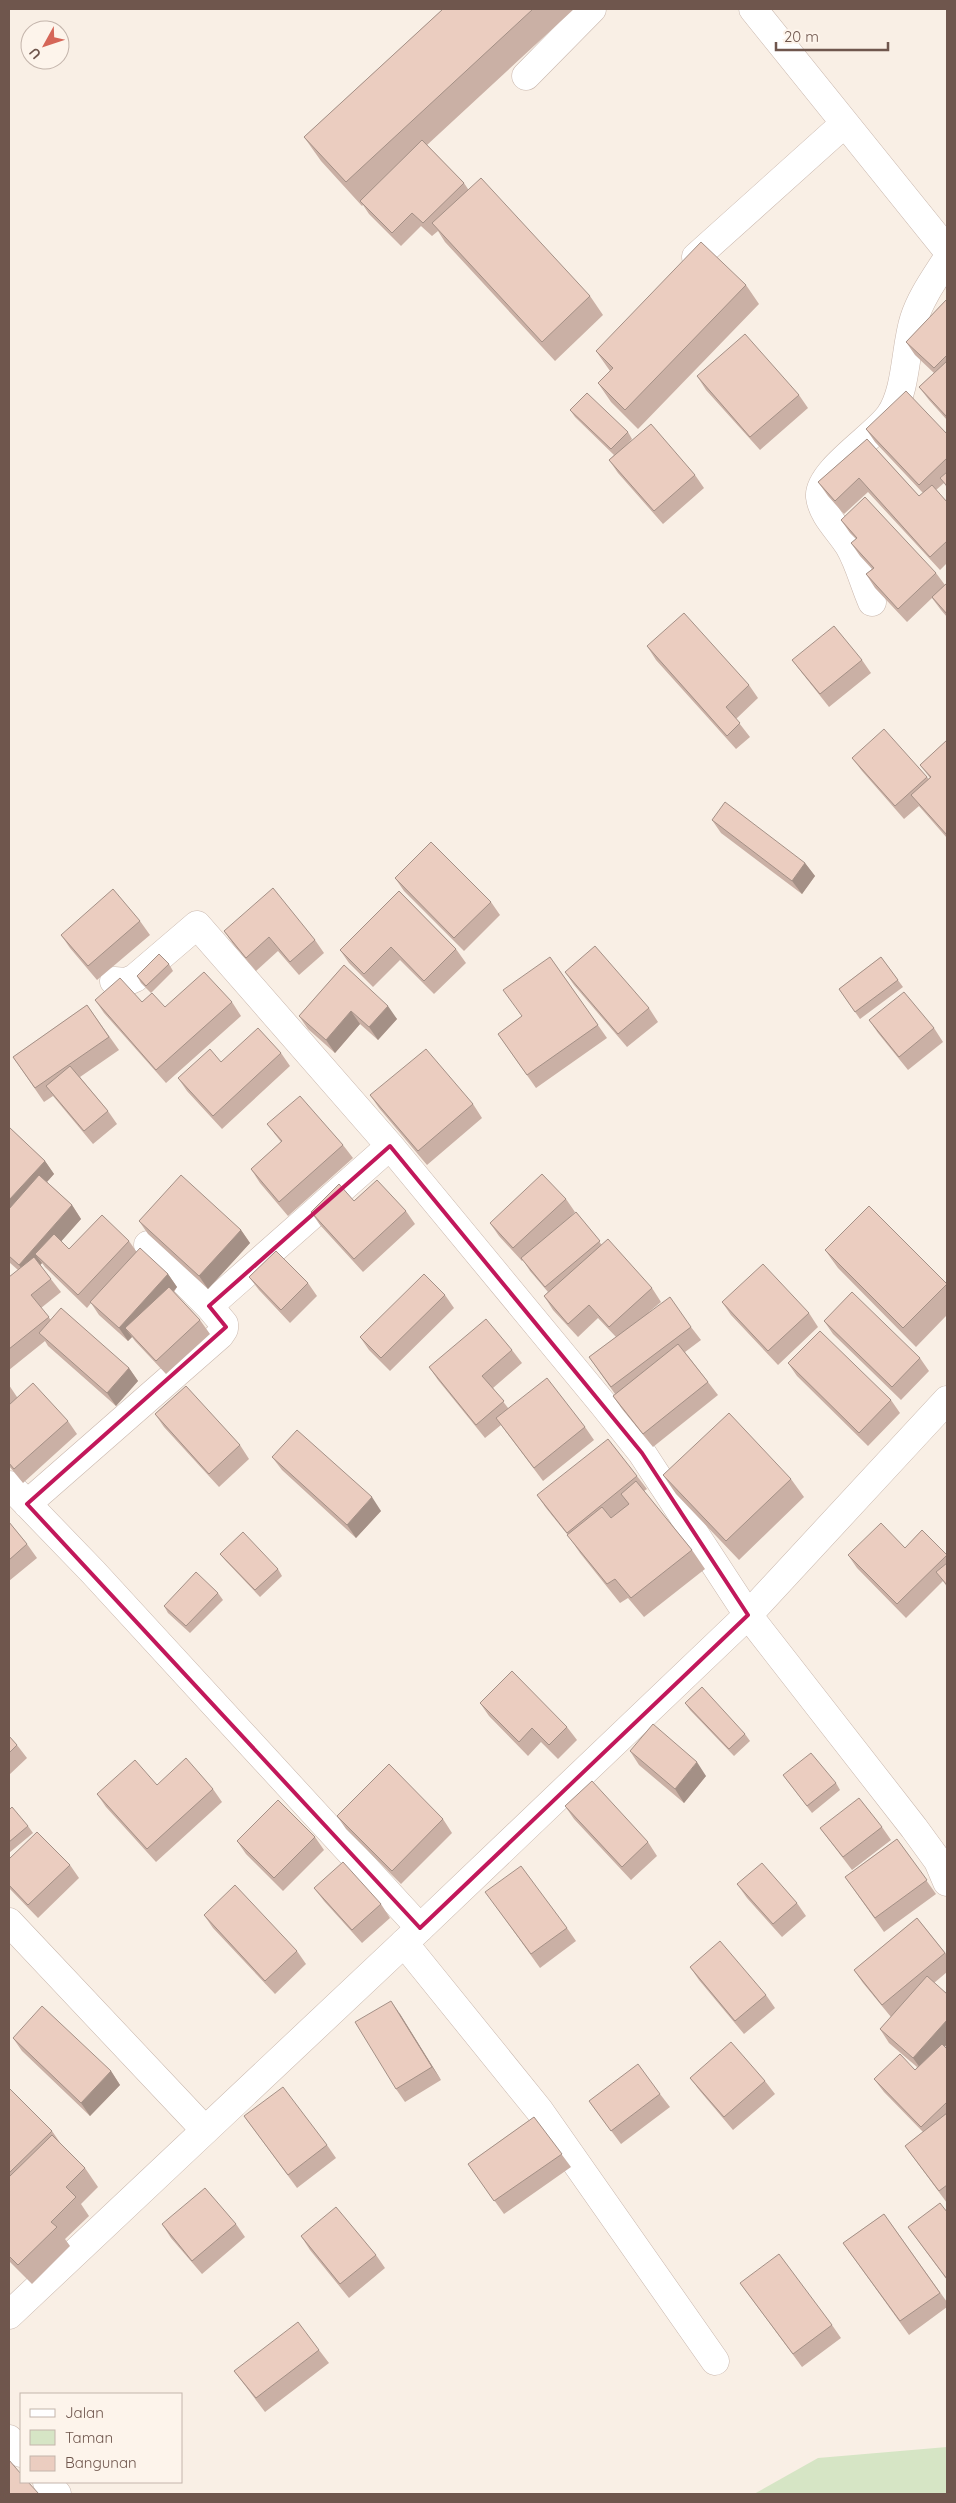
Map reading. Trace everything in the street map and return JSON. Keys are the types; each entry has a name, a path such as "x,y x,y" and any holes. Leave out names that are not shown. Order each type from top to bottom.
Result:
{"street":[{"path":"526,76 592,9"},
{"path":"753,9 947,250"},
{"path":"696,257 844,124"},
{"path":"872,602 849,547 824,508 820,497 823,483 845,458 891,414 901,386 914,318 924,296 947,259"},
{"path":"114,981 126,982 135,978 196,924 390,1146 604,1404 642,1453 748,1615 914,1828 938,1862 947,1882"},
{"path":"209,1306 390,1146"},
{"path":"148,1245 209,1306 224,1324 224,1330 18,1494 100,1579 412,1936 539,2110 716,2361"},
{"path":"9,2315 412,1936 748,1615 947,1400"},
{"path":"9,1922 205,2130"},
{"path":"9,2438 20,2452"},
{"path":"47,2483 58,2494"}],"highlighted area":[{"path":"390,1146 642,1453 748,1615 420,1928 27,1504 226,1327 209,1306"}],"green space":[{"path":"947,2447 947,2494 754,2494 818,2458"}],"building":[{"path":"443,9 533,9 346,182 304,137"},
{"path":"422,140 464,183 423,223 412,213 392,233 360,201"},
{"path":"481,178 590,296 542,342 432,223"},
{"path":"701,242 746,285 625,410 598,383 613,368 596,351"},
{"path":"947,299 947,355 934,368 906,342"},
{"path":"745,334 799,395 750,437 697,376"},
{"path":"947,361 947,417 919,387"},
{"path":"906,391 947,434 947,458 919,485 866,429"},
{"path":"587,393 628,432 611,449 570,410"},
{"path":"651,424 695,475 654,511 609,460"},
{"path":"867,439 919,496 932,485 947,502 947,541 930,557 859,478 835,501 818,482"},
{"path":"947,472 947,486 940,478"},
{"path":"865,497 936,573 898,609 866,574 874,568 851,543 857,538 841,520"},
{"path":"947,583 947,614 932,597"},
{"path":"684,613 749,685 726,707 740,723 727,736 647,646"},
{"path":"834,626 862,660 820,694 792,660"},
{"path":"884,729 927,777 895,806 852,758"},
{"path":"947,740 947,835 911,795 931,777 920,765"},
{"path":"725,802 805,863 792,881 712,820"},
{"path":"431,842 491,902 454,938 395,878"},
{"path":"273,888 315,940 290,962 269,937 246,958 224,931"},
{"path":"113,889 140,921 88,966 61,935"},
{"path":"399,891 456,949 424,981 391,947 364,974 340,950"},
{"path":"595,946 649,1008 618,1034 565,972"},
{"path":"159,954 169,964 146,986 137,976"},
{"path":"550,957 598,1025 527,1075 498,1034 522,1016 503,990"},
{"path":"881,957 898,980 855,1012 839,989"},
{"path":"344,965 388,1006 369,1027 351,1011 326,1040 299,1016"},
{"path":"204,972 232,1002 156,1070 95,1000 120,978 142,1002 152,993 165,1007"},
{"path":"904,992 934,1028 899,1057 869,1020"},
{"path":"87,1005 109,1037 35,1088 13,1057"},
{"path":"258,1028 281,1053 213,1116 178,1078 210,1049 221,1062"},
{"path":"426,1049 473,1104 418,1151 370,1095"},
{"path":"70,1066 108,1111 84,1131 46,1086"},
{"path":"300,1096 343,1145 279,1202 251,1169 282,1141 267,1124"},
{"path":"9,1127 45,1161 9,1200"},
{"path":"542,1174 566,1199 513,1248 490,1223"},
{"path":"39,1175 72,1205 19,1265 9,1256 9,1209"},
{"path":"181,1175 241,1230 199,1276 139,1221"},
{"path":"377,1180 406,1211 354,1259 311,1212 339,1184 354,1201"},
{"path":"869,1206 947,1284 903,1328 825,1250"},
{"path":"576,1212 600,1241 545,1287 521,1258"},
{"path":"102,1215 129,1241 78,1295 35,1254 54,1234 69,1249"},
{"path":"608,1239 652,1288 609,1327 589,1305 568,1324 544,1296"},
{"path":"140,1248 168,1274 119,1328 90,1302"},
{"path":"276,1251 308,1283 281,1310 249,1277"},
{"path":"34,1257 51,1279 31,1295 49,1317 9,1349 9,1277"},
{"path":"763,1264 809,1313 768,1351 722,1302"},
{"path":"424,1274 445,1295 381,1358 360,1337"},
{"path":"169,1287 200,1320 156,1361 125,1328"},
{"path":"852,1292 920,1358 892,1387 824,1321"},
{"path":"670,1297 691,1327 611,1387 589,1357"},
{"path":"61,1308 129,1368 107,1393 39,1333"},
{"path":"486,1319 512,1350 482,1376 504,1401 476,1425 429,1367"},
{"path":"820,1331 891,1400 859,1433 788,1363"},
{"path":"678,1344 708,1382 643,1434 613,1396"},
{"path":"547,1378 585,1427 534,1468 496,1418"},
{"path":"33,1383 68,1421 14,1469 9,1463 9,1405"},
{"path":"186,1386 240,1445 209,1474 155,1414"},
{"path":"729,1413 791,1479 726,1541 663,1475"},
{"path":"297,1430 372,1497 347,1525 272,1457"},
{"path":"608,1439 637,1476 567,1533 537,1495"},
{"path":"636,1481 692,1550 631,1598 615,1579 607,1584 567,1535 602,1507 611,1518 629,1504 621,1494"},
{"path":"9,1522 27,1544 9,1560"},
{"path":"881,1523 905,1548 922,1530 947,1555 897,1604 848,1555"},
{"path":"243,1532 278,1569 255,1590 220,1554"},
{"path":"947,1563 947,1585 936,1572"},
{"path":"196,1572 218,1593 186,1626 164,1606"},
{"path":"512,1671 567,1727 549,1745 532,1728 519,1742 480,1703"},
{"path":"702,1687 745,1734 729,1749 685,1703"},
{"path":"653,1724 697,1762 675,1789 630,1751"},
{"path":"9,1736 17,1745 9,1753"},
{"path":"811,1753 836,1783 807,1806 783,1775"},
{"path":"186,1758 213,1789 147,1849 97,1794 135,1760 157,1785"},
{"path":"389,1764 443,1819 392,1871 337,1816"},
{"path":"592,1781 648,1842 622,1867 565,1806"},
{"path":"859,1798 882,1827 843,1857 820,1828"},
{"path":"278,1800 315,1837 274,1878 237,1841"},
{"path":"12,1807 28,1826 9,1842 9,1810"},
{"path":"37,1832 70,1865 28,1905 9,1885 9,1859"},
{"path":"897,1839 927,1880 875,1918 845,1877"},
{"path":"343,1862 381,1904 352,1930 314,1888"},
{"path":"762,1863 797,1903 773,1924 737,1884"},
{"path":"521,1866 567,1928 531,1954 485,1892"},
{"path":"235,1885 297,1951 265,1981 204,1915"},
{"path":"917,1918 945,1953 882,2005 854,1970"},
{"path":"720,1941 766,1995 735,2021 690,1967"},
{"path":"927,1976 947,1994 947,2020 913,2058 880,2029"},
{"path":"391,2001 432,2067 396,2089 355,2022"},
{"path":"42,2006 111,2071 81,2103 13,2038"},
{"path":"731,2042 765,2081 724,2117 690,2078"},
{"path":"942,2044 947,2049 947,2102 921,2127 874,2079 900,2054 915,2070"},
{"path":"638,2064 660,2094 611,2131 589,2101"},
{"path":"283,2087 327,2145 288,2175 244,2116"},
{"path":"9,2088 52,2131 9,2173"},
{"path":"947,2113 947,2185 939,2191 905,2146"},
{"path":"534,2117 562,2154 494,2201 468,2164"},
{"path":"52,2135 85,2168 66,2187 76,2197 51,2222 57,2227 18,2265 9,2256 9,2177"},
{"path":"205,2188 236,2224 192,2261 162,2224"},
{"path":"940,2203 947,2212 947,2279 908,2227"},
{"path":"336,2207 376,2255 340,2284 301,2236"},
{"path":"884,2214 940,2293 900,2321 843,2243"},
{"path":"779,2254 832,2325 793,2354 740,2283"},
{"path":"298,2322 319,2350 256,2398 234,2371"},
{"path":"9,2460 20,2473 20,2483 29,2483 39,2494 9,2494"}]}
